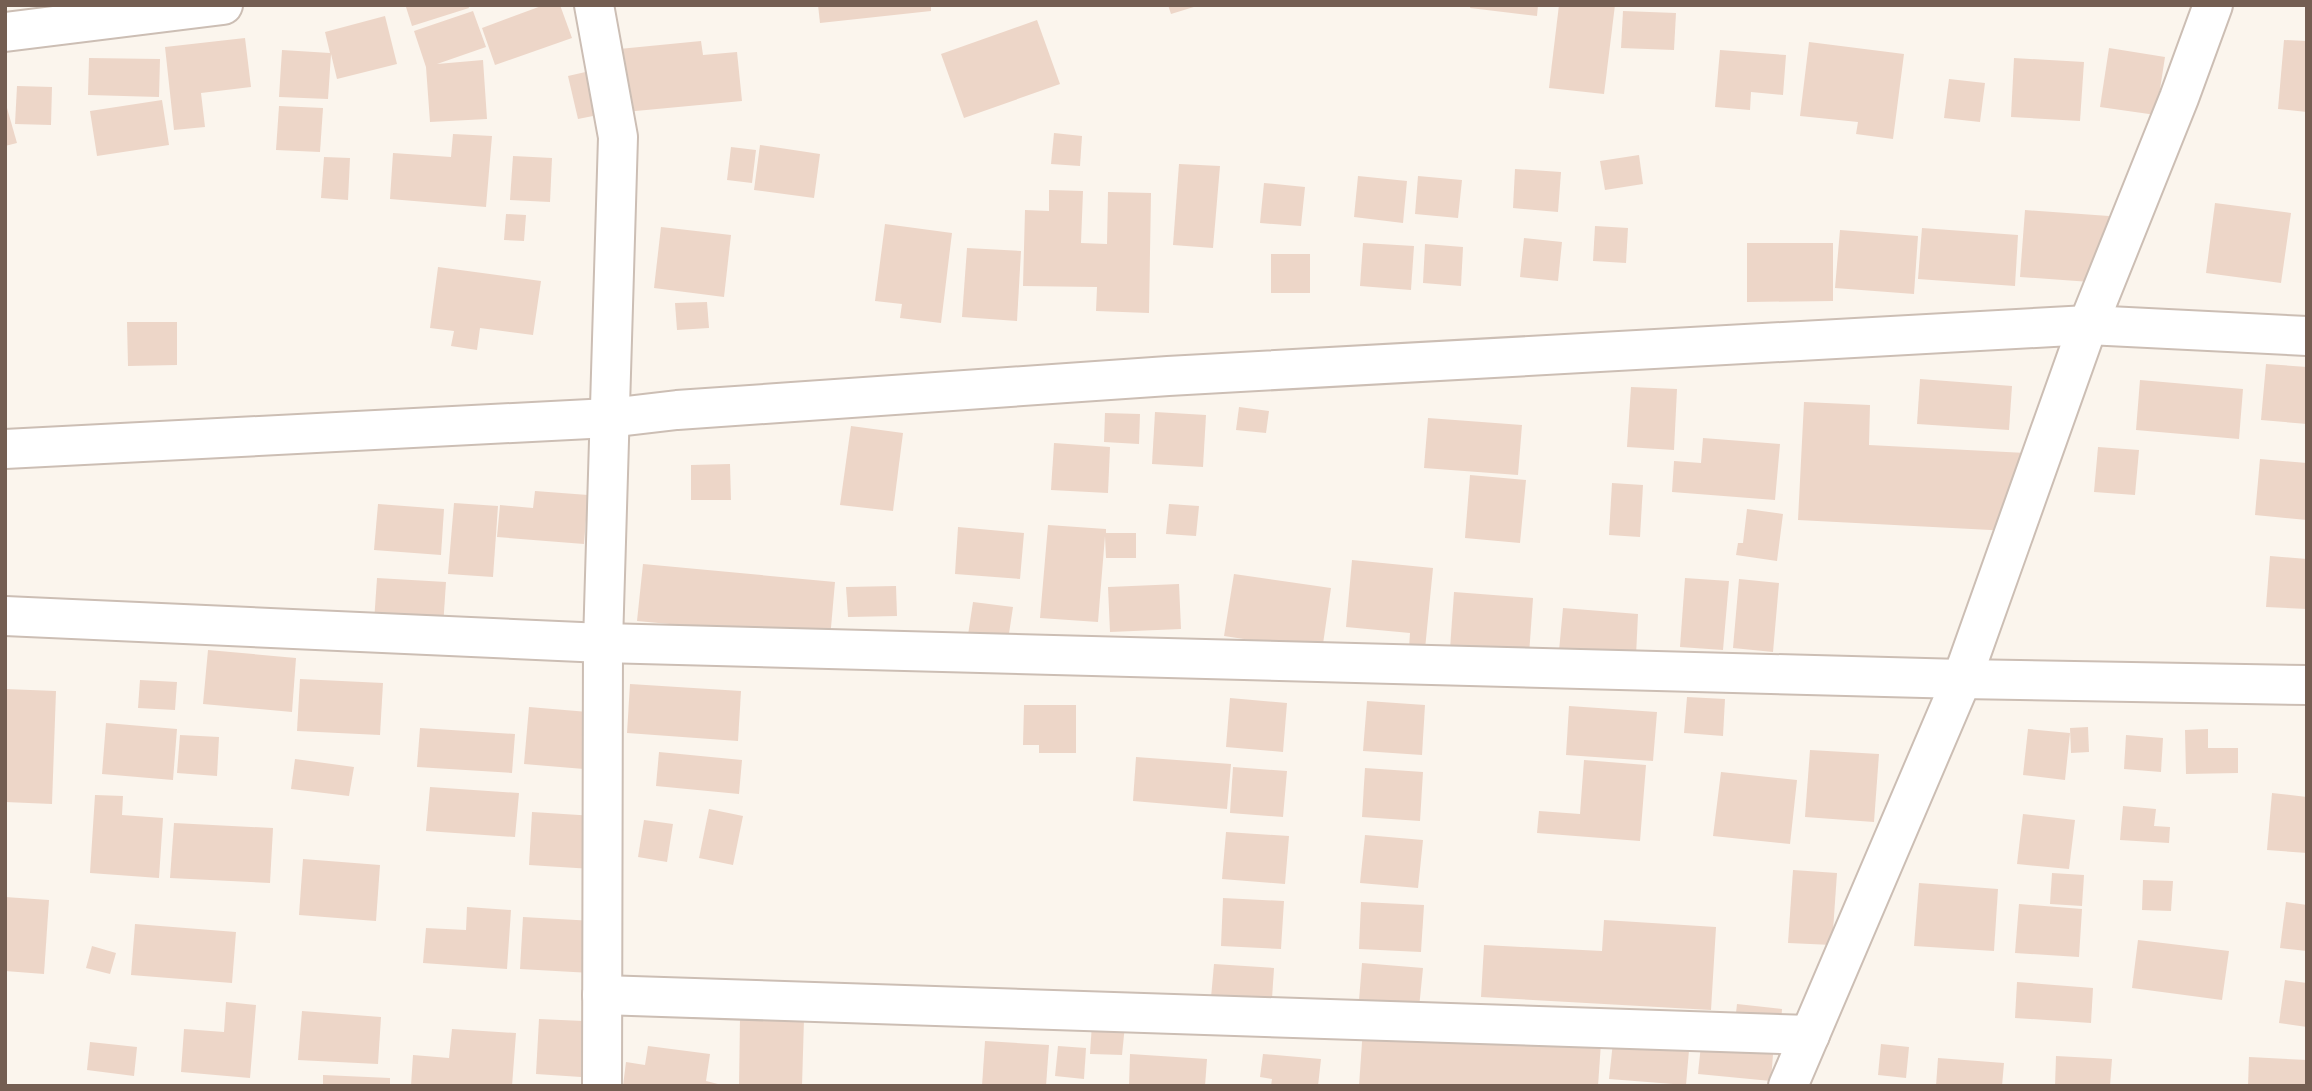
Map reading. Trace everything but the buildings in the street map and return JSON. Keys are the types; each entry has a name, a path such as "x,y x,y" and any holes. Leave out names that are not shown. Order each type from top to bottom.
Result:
{"street":[{"path":"5,32 223,5"},
{"path":"594,5 618,137 603,643 602,1086"},
{"path":"1788,1086 1962,679 2088,325 2179,98 2213,5"},
{"path":"5,449 609,418 691,409 1168,376 2088,325 2307,336"},
{"path":"5,616 603,643 1962,679 2307,685"},
{"path":"602,995 1810,1035"}]}
